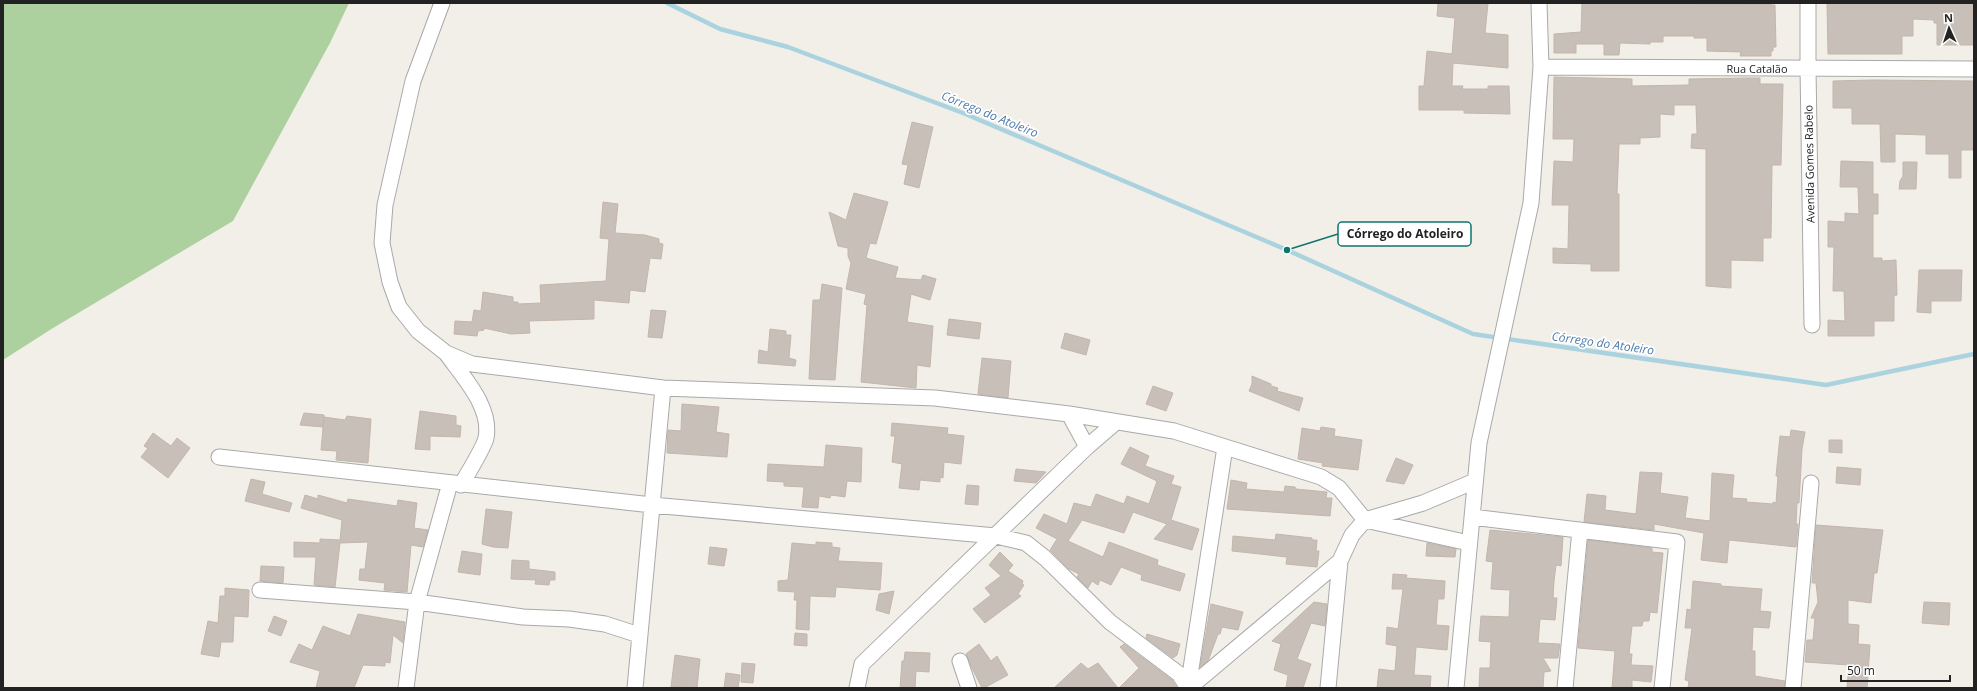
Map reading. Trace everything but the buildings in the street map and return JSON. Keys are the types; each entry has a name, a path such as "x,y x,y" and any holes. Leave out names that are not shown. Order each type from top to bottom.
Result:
{"street":[{"path":"442,3 413,81 385,206 382,244 390,282 399,307 418,331 446,353 472,364 663,388 935,398 1068,414 1174,431 1321,477 1339,488 1365,520 1469,543"},
{"path":"1456,688 1479,443 1496,358 1531,203 1541,67 1539,3"},
{"name":"Avenida Gomes Rabelo","path":"1808,3 1812,325"},
{"name":"Rua Catalão","path":"1541,67 1974,69"},
{"path":"406,688 417,602 455,484 486,439 485,417 477,397 446,353"},
{"path":"634,688 663,388"},
{"path":"1068,414 1087,447"},
{"path":"857,688 862,664 1087,447 1116,422"},
{"path":"1188,688 1225,447"},
{"path":"219,457 652,506 996,536 1026,543 1045,558 1110,622 1179,674 1188,688"},
{"path":"1328,688 1340,561 1352,535 1365,520 1423,503 1475,481"},
{"path":"1793,688 1811,483"},
{"path":"1472,517 1677,542 1662,688"},
{"path":"1564,688 1580,530"},
{"path":"1188,688 1340,561"},
{"path":"260,590 417,602 523,618 569,619 605,624 640,635"},
{"path":"960,661 970,688"}],"green space":[{"path":"3,3 349,3 330,43 233,221 53,328 3,360"}],"waterway":[{"name":"Córrego do Atoleiro","path":"667,3 720,29 788,47 963,113 1287,250 1473,334 1826,385 1974,354"}],"place":[{"name":"Córrego do Atoleiro","path":"1287,250"}]}
